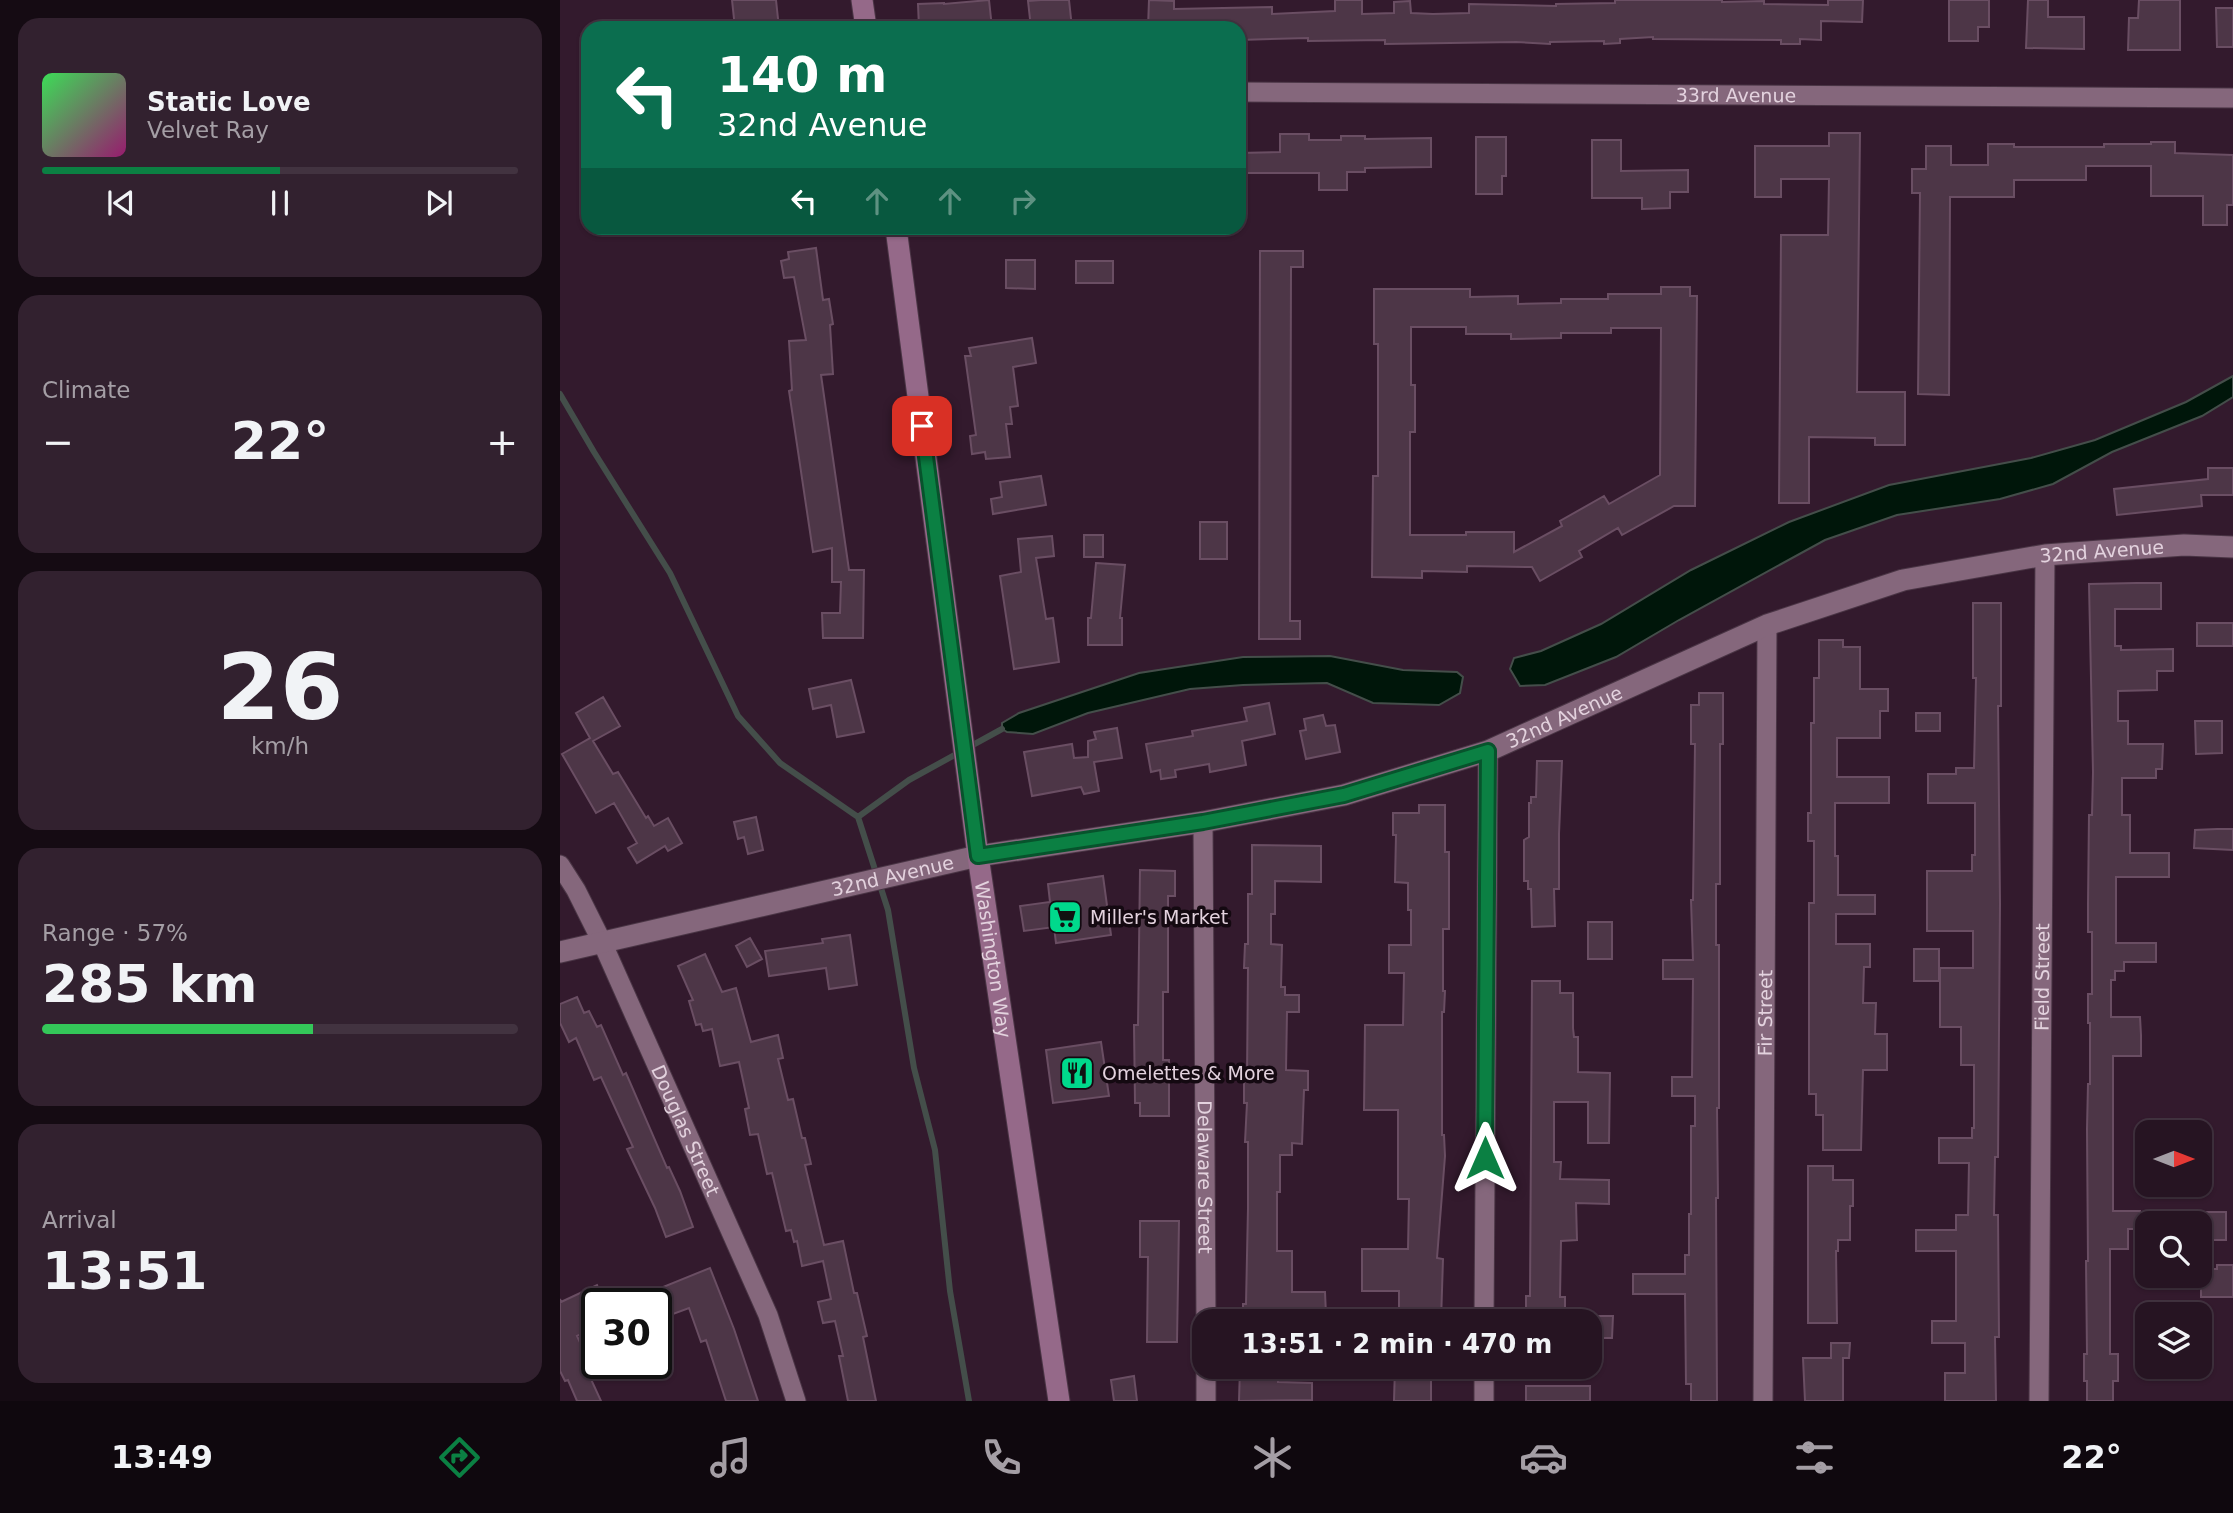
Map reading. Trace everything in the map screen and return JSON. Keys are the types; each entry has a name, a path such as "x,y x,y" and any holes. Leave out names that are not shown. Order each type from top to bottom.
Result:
{"main road":[{"path":"862,0 865,21"},
{"name":"Washington Way","path":"897,235 978,856 1059,1401"}],"street":[{"name":"33rd Avenue","path":"1246,92 2233,98"},
{"name":"32nd Avenue","path":"560,952 978,856 1203,822 1344,795 1488,751 1767,625 1903,580 2045,555 2184,545 2233,547"},
{"name":"Field Street","path":"2039,1401 2045,555"},
{"name":"Fir Street","path":"1763,1401 1767,625"},
{"path":"1484,1309 1488,751"},
{"name":"Delaware Street","path":"1203,822 1206,1309"},
{"name":"Douglas Street","path":"560,865 602,942 768,1315 796,1401"},
{"path":"1206,1379 1206,1401"},
{"path":"1483,1401 1484,1379"}],"shaded area":[{"path":"2233,376 2233,397 2202,416 2112,452 2053,484 2000,499 1897,515 1825,540 1616,657 1545,685 1520,686 1510,669 1514,658 1541,651 1601,624 1691,570 1789,522 1889,485 2031,458 2095,440 2186,402"},
{"path":"1330,656 1403,670 1457,672 1463,677 1460,693 1439,705 1373,703 1327,683 1190,689 1088,713 1033,734 1007,732 1002,729 1002,723 1019,713 1139,673 1243,657"}],"building":[{"path":"732,0 776,0 778,21 734,21"},
{"path":"989,0 991,21 919,21 918,4"},
{"path":"1069,0 1071,21 1030,21 1028,1"},
{"path":"1149,0 1174,1 1174,9 1272,7 1272,14 1335,11 1335,0 1362,0 1362,14 1394,13 1394,2 1410,1 1411,13 1433,14 1469,13 1469,4 1556,6 1615,3 1615,0 1722,0 1828,5 1828,0 1863,0 1862,22 1821,21 1821,40 1800,39 1800,44 1781,44 1781,40 1653,37 1620,39 1620,43 1604,44 1604,41 1550,44 1385,44 1385,40 1246,40 1246,21 1148,21"},
{"path":"1949,0 1989,0 1989,27 1978,27 1978,41 1949,41"},
{"path":"2028,0 2048,0 2048,17 2084,17 2084,49 2026,48"},
{"path":"2139,0 2180,0 2180,50 2128,50 2129,18 2138,18"},
{"path":"2216,8 2233,8 2233,47 2217,47"},
{"path":"1829,133 1860,133 1857,392 1905,392 1905,445 1875,445 1875,438 1809,437 1809,503 1779,503 1781,235 1828,235 1829,179 1781,179 1781,197 1755,197 1755,146 1829,146"},
{"path":"1280,134 1309,134 1309,140 1341,140 1341,136 1365,136 1365,139 1431,138 1431,167 1365,168 1365,172 1347,172 1347,190 1319,190 1319,173 1246,173 1246,153 1280,152"},
{"path":"1476,137 1506,137 1506,176 1502,176 1502,194 1476,194"},
{"path":"1592,140 1621,140 1621,171 1688,170 1688,192 1670,192 1670,208 1642,209 1642,198 1592,198"},
{"path":"2175,142 2175,153 2233,155 2233,205 2227,205 2227,225 2203,225 2203,196 2151,196 2151,166 2086,166 2086,180 2014,180 2014,197 1950,197 1949,395 1918,394 1920,193 1912,193 1912,169 1926,169 1926,146 1951,146 1951,165 1988,165 1988,144 2014,144 2014,147 2104,147 2104,144"},
{"path":"816,248 823,300 829,299 833,324 830,325 833,374 821,375 849,570 864,570 863,638 823,638 822,613 840,613 841,582 832,582 832,548 813,552 789,391 792,390 789,341 806,340 794,277 784,278 781,261 789,259 788,252"},
{"path":"1260,251 1303,251 1303,267 1291,267 1290,621 1300,621 1300,639 1259,639"},
{"path":"1006,260 1035,260 1035,289 1006,288"},
{"path":"1076,261 1113,261 1113,283 1076,283"},
{"path":"1661,287 1690,287 1690,296 1697,296 1695,506 1674,506 1622,535 1618,528 1579,551 1582,557 1540,581 1532,567 1467,566 1467,572 1422,571 1422,578 1372,577 1373,476 1378,476 1378,344 1374,344 1374,289 1470,289 1470,297 1518,296 1518,304 1561,303 1561,299 1608,299 1608,294 1661,294","holes":["1411,327 1466,327 1466,334 1511,334 1511,339 1561,338 1561,333 1611,333 1611,328 1661,328 1660,475 1609,504 1604,496 1560,521 1562,526 1514,552 1514,532 1410,535 1410,432 1415,432 1415,385 1411,385"]},
{"path":"1032,338 1036,363 1013,367 1018,406 1010,407 1012,424 1006,424 1010,457 986,459 985,452 972,454 970,436 976,435 965,356 971,356 969,348"},
{"path":"2208,468 2233,468 2233,495 2201,495 2202,506 2117,515 2114,489 2208,479"},
{"path":"1041,476 1046,505 993,514 991,499 1002,497 1000,482"},
{"path":"1200,522 1227,522 1227,559 1200,559"},
{"path":"1084,535 1103,535 1103,557 1084,557"},
{"path":"1052,536 1054,556 1036,558 1046,619 1053,618 1059,662 1014,669 1000,576 1021,572 1018,539"},
{"path":"1096,563 1125,565 1120,618 1122,645 1088,645 1088,618 1091,618"},
{"path":"2161,583 2161,609 2115,609 2115,646 2121,646 2121,650 2173,649 2173,671 2157,671 2157,690 2118,691 2118,721 2128,721 2128,744 2163,744 2162,769 2156,769 2156,778 2122,778 2122,815 2130,815 2130,853 2169,853 2169,877 2116,877 2116,943 2156,943 2156,962 2124,962 2124,971 2115,971 2115,980 2111,980 2111,1017 2140,1017 2141,1035 2141,1056 2113,1056 2113,1211 2135,1211 2135,1229 2128,1229 2128,1249 2110,1249 2110,1354 2118,1354 2118,1381 2113,1381 2113,1401 2087,1401 2087,1381 2084,1381 2084,1354 2087,1354 2087,1129 2090,1084 2088,994 2092,994 2092,932 2088,932 2089,815 2092,815 2093,772 2089,584"},
{"path":"1973,603 2001,603 2001,706 1998,706 1998,1157 1995,1157 1994,1215 1998,1215 1999,1337 1995,1337 1996,1401 1945,1401 1945,1373 1965,1373 1965,1343 1932,1343 1932,1321 1956,1321 1956,1251 1916,1251 1916,1230 1956,1230 1956,1215 1968,1215 1969,1163 1939,1163 1939,1138 1972,1138 1974,1128 1974,1065 1961,1065 1961,1027 1940,1027 1940,968 1973,968 1973,931 1927,931 1927,871 1972,871 1972,855 1975,855 1975,803 1928,803 1928,774 1956,774 1956,768 1974,768 1976,678 1973,678"},
{"path":"2197,623 2233,623 2233,646 2197,646"},
{"path":"1819,640 1843,640 1843,647 1860,647 1860,689 1888,689 1888,711 1880,711 1880,738 1837,738 1837,777 1889,777 1889,803 1835,803 1838,895 1875,895 1875,914 1836,914 1836,944 1870,944 1870,967 1864,967 1863,1003 1876,1003 1875,1034 1887,1034 1887,1070 1863,1070 1861,1150 1823,1150 1823,1115 1816,1115 1816,1094 1809,1094 1809,903 1814,903 1814,841 1808,841 1808,813 1811,813 1811,723 1814,723 1814,678 1819,678"},
{"path":"851,680 864,732 837,737 831,705 813,709 809,689"},
{"path":"1699,693 1723,693 1723,744 1720,744 1720,884 1716,884 1716,945 1719,945 1717,1401 1691,1401 1691,1384 1686,1384 1685,1294 1633,1294 1633,1274 1685,1274 1685,1255 1689,1255 1691,1126 1695,1126 1695,1096 1672,1096 1672,1077 1692,1077 1693,979 1663,979 1663,960 1693,960 1691,900 1695,744 1691,744 1691,705 1699,705"},
{"path":"603,697 620,726 593,741 613,774 618,772 646,818 648,816 654,826 668,818 682,843 668,851 665,846 637,863 628,848 637,843 614,803 596,813 562,754 590,738 576,713"},
{"path":"1269,703 1275,734 1242,741 1246,765 1210,772 1209,764 1175,770 1176,777 1161,779 1160,770 1151,772 1146,744 1193,736 1192,731 1247,721 1244,708"},
{"path":"1916,713 1940,713 1940,731 1916,731"},
{"path":"1323,715 1326,726 1335,725 1340,752 1306,759 1300,731 1306,730 1304,719"},
{"path":"2195,721 2222,721 2222,753 2196,754"},
{"path":"1117,728 1122,758 1094,762 1099,791 1084,794 1081,787 1032,796 1024,752 1072,744 1074,758 1088,757 1088,741 1096,739 1094,732"},
{"path":"1537,761 1562,761 1559,889 1554,889 1555,926 1532,927 1531,889 1528,889 1528,881 1524,881 1524,840 1529,837 1529,803 1531,797 1536,797"},
{"path":"1419,805 1445,805 1445,852 1449,852 1449,929 1443,929 1445,991 1442,1012 1442,1135 1445,1156 1437,1258 1443,1259 1441,1309 1399,1309 1399,1291 1362,1291 1362,1249 1408,1249 1409,1199 1398,1199 1398,1110 1364,1110 1365,1025 1403,1025 1404,973 1389,973 1389,945 1411,945 1411,910 1408,910 1408,883 1395,882 1396,835 1393,835 1393,813 1419,813"},
{"path":"756,817 763,850 748,854 744,837 738,839 734,822"},
{"path":"2233,829 2233,850 2194,848 2195,830"},
{"path":"1252,845 1321,846 1321,882 1275,881 1271,944 1282,945 1281,987 1285,987 1285,995 1299,995 1299,1012 1287,1012 1286,1070 1308,1071 1308,1090 1304,1090 1302,1144 1292,1143 1292,1155 1280,1155 1277,1251 1292,1251 1292,1292 1325,1292 1326,1309 1243,1309 1243,1304 1246,1304 1248,1208 1248,1142 1245,1142 1247,1103 1244,1103 1244,1077 1247,1077 1248,968 1244,968 1245,944 1248,944 1248,894 1252,894"},
{"path":"1140,870 1175,871 1175,896 1168,896 1168,992 1163,992 1163,1060 1169,1060 1169,1116 1140,1116 1140,1103 1135,1103 1134,1025 1138,1025"},
{"name":"Miller's Market","path":"1103,876 1111,935 1056,943 1054,927 1024,931 1020,906 1050,902 1048,884"},
{"path":"1588,922 1612,922 1612,959 1588,959"},
{"path":"850,935 857,985 829,989 826,968 769,976 765,951 823,943 822,939"},
{"path":"750,938 762,959 747,967 736,946"},
{"path":"1914,949 1939,949 1939,981 1914,981"},
{"path":"705,954 722,992 736,988 751,1042 778,1035 783,1058 778,1059 788,1100 793,1099 802,1138 805,1138 811,1164 805,1165 824,1245 843,1241 867,1336 863,1337 876,1401 848,1401 839,1356 843,1356 835,1321 823,1323 818,1302 831,1299 823,1261 802,1266 797,1241 794,1242 791,1230 786,1231 772,1173 767,1174 758,1134 750,1135 745,1109 749,1108 739,1062 720,1066 712,1029 703,1031 701,1024 696,1025 689,1001 693,1000 678,966"},
{"path":"1532,981 1560,981 1560,993 1573,993 1574,1037 1578,1037 1578,1072 1610,1073 1609,1143 1588,1143 1588,1102 1554,1102 1554,1162 1561,1162 1560,1179 1609,1180 1609,1204 1576,1203 1577,1240 1561,1241 1560,1297 1565,1297 1565,1309 1526,1309 1526,1296 1530,1296"},
{"path":"577,997 584,1013 589,1011 597,1027 601,1025 623,1075 626,1073 667,1168 669,1167 680,1191 693,1227 666,1237 627,1149 633,1147 601,1077 594,1080 576,1038 569,1042 560,1023 560,1004"},
{"name":"Omelettes & More","path":"1101,1042 1109,1096 1053,1103 1046,1050"},
{"path":"1808,1166 1833,1166 1833,1180 1853,1180 1850,1240 1838,1240 1836,1251 1837,1323 1808,1323"},
{"path":"2212,1212 2226,1212 2226,1240 2212,1240"},
{"path":"1140,1221 1179,1221 1177,1342 1147,1342 1148,1257 1140,1257"},
{"path":"2217,1265 2233,1265 2233,1297 2201,1297 2201,1288 2212,1288 2212,1269 2217,1269"},
{"path":"710,1268 758,1401 726,1401 706,1340 701,1342 689,1308 673,1314 672,1288 663,1287"},
{"path":"581,1293 581,1334 577,1336 581,1345 581,1379 591,1379 601,1401 577,1401 568,1380 565,1381 560,1371 560,1299 561,1302"},
{"path":"1602,1316 1613,1316 1612,1338 1602,1338"},
{"path":"1831,1343 1850,1343 1849,1358 1843,1358 1843,1401 1805,1401 1803,1358 1831,1358"},
{"path":"1134,1376 1137,1401 1114,1401 1111,1380"},
{"path":"1240,1379 1278,1379 1278,1382 1312,1383 1312,1400 1239,1401"},
{"path":"1395,1379 1431,1379 1431,1401 1394,1401"},
{"path":"1526,1386 1590,1386 1590,1401 1526,1401"}],"waterway":[{"path":"560,394 670,573 738,716 780,763 858,817 888,910 914,1068 935,1150 950,1291 969,1401"},
{"path":"858,817 909,780 1002,729"}],"place":[{"name":"Miller's Market","path":"1065,917"},
{"name":"Omelettes & More","path":"1077,1073"}],"route":[{"path":"922,426 978,856 1203,822 1344,795 1488,751 1485,1158"}]}
